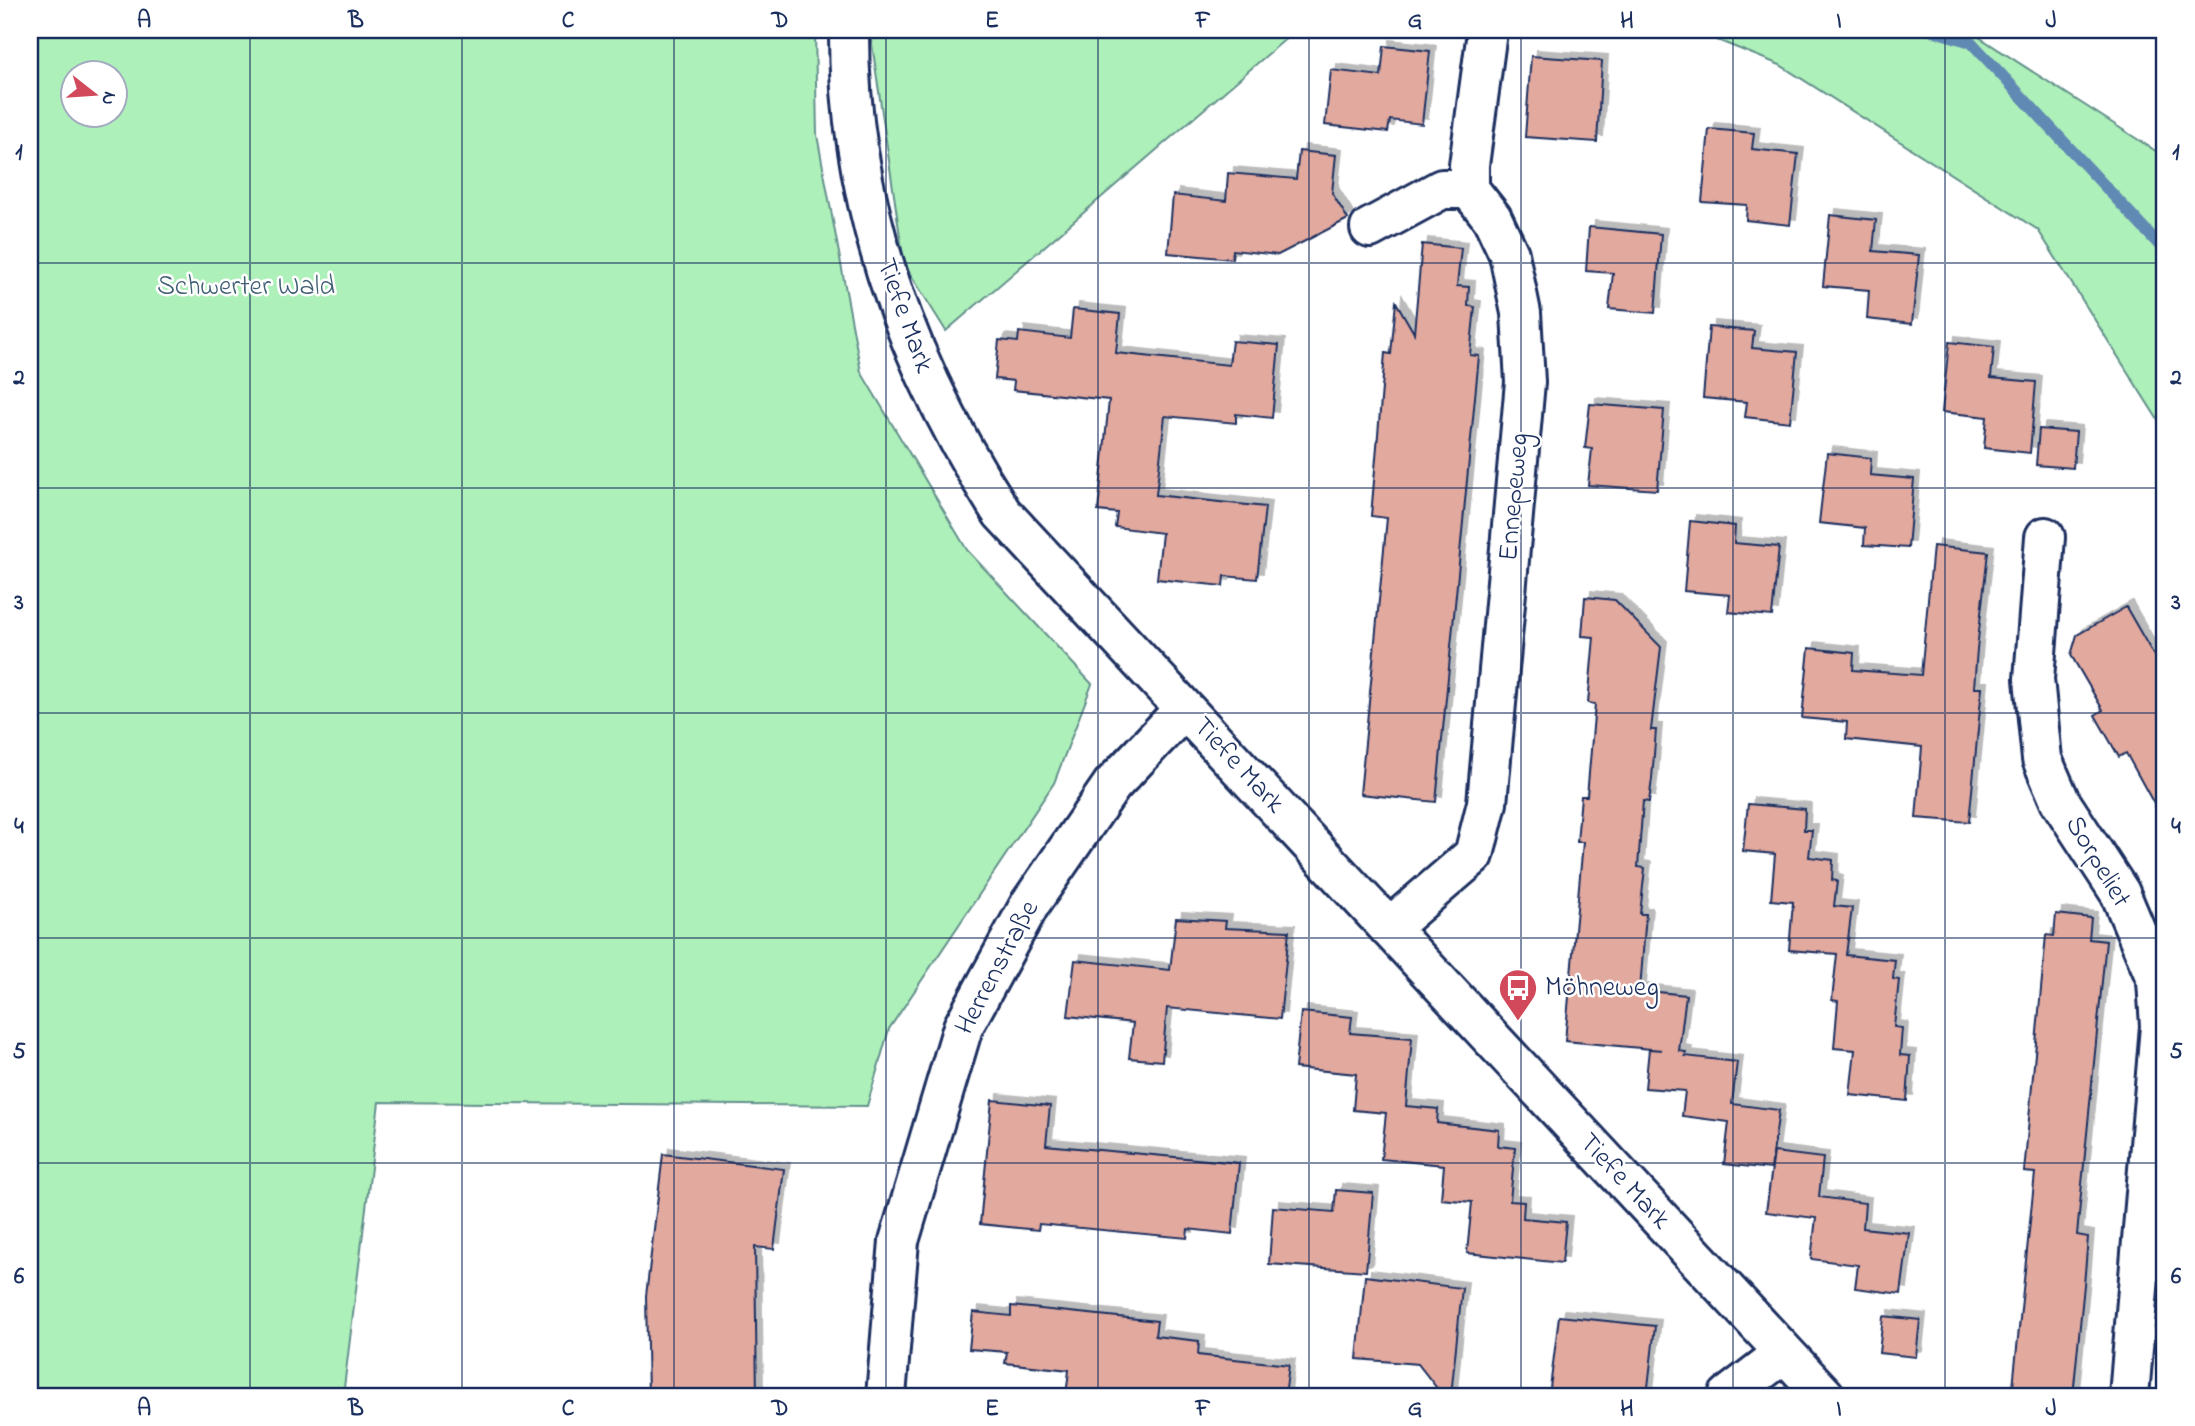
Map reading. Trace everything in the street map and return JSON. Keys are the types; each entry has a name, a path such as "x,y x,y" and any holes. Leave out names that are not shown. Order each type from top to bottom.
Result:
{"street":[{"name":"Tiefe Mark","path":"849,30 852,113 865,191 883,264 931,390 964,453 1002,513 1825,1396"},
{"path":"1370,228 1442,189 1469,189 1469,165 1486,39"},
{"name":"Ennepeweg","path":"1389,928 1474,855 1488,803 1525,382 1521,313 1509,254 1492,218 1469,189"},
{"name":"Sorpeliet","path":"2045,537 2034,679 2042,759 2060,801 2120,893 2157,981 2160,1026 2129,1396"},
{"name":"Herrenstraße","path":"886,1396 900,1241 963,1027 1030,904 1112,785 1184,709"},
{"path":"1728,1396 1784,1353"}],"green space":[{"name":"Schwerter Wald","path":"30,30 815,30 817,135 861,372 967,550 1092,684 1054,783 889,1029 867,1106 379,1102 343,1396 30,1396"},
{"path":"870,30 1296,30 946,331 904,264"},
{"path":"1692,30 1968,30 2165,157 2165,431 2038,230 1780,65"}],"building":[{"path":"1384,46 1430,51 1422,124 1390,120 1388,132 1325,125 1331,70 1381,76"},
{"path":"1531,56 1602,61 1597,142 1525,137"},
{"path":"1709,129 1754,133 1752,149 1798,154 1790,225 1746,220 1747,205 1702,202"},
{"path":"1299,151 1336,155 1332,193 1348,219 1278,255 1233,250 1232,259 1168,253 1173,195 1226,201 1228,173 1296,179"},
{"path":"1830,215 1876,220 1873,251 1919,255 1912,324 1867,319 1869,290 1823,286"},
{"path":"1589,227 1661,234 1655,313 1609,309 1613,273 1586,271"},
{"path":"1422,244 1461,248 1457,286 1469,287 1468,306 1475,307 1470,355 1479,356 1436,802 1360,794 1387,518 1371,516 1385,353 1391,354 1396,302 1414,333"},
{"path":"1073,309 1120,314 1116,353 1229,365 1232,341 1279,345 1272,418 1236,414 1236,423 1165,416 1156,495 1265,507 1257,579 1224,576 1223,586 1157,579 1162,533 1115,527 1117,513 1098,511 1109,400 1013,390 1014,381 995,379 999,340 1018,342 1019,332 1070,338"},
{"path":"1709,327 1754,331 1752,348 1797,352 1790,422 1745,417 1747,402 1703,398"},
{"path":"1949,342 1994,347 1991,378 2036,382 2030,453 1984,448 1987,417 1942,412"},
{"path":"1590,404 1664,410 1657,490 1588,485 1592,449 1585,448"},
{"path":"2039,429 2076,432 2073,468 2036,465"},
{"path":"1827,453 1871,458 1870,475 1914,479 1908,548 1864,545 1865,528 1819,523"},
{"path":"1690,521 1735,526 1734,543 1779,547 1772,616 1728,612 1730,595 1684,591"},
{"path":"1933,546 1988,552 1974,688 1982,688 1969,822 1916,818 1922,747 1846,739 1847,722 1802,718 1809,648 1854,653 1853,670 1921,675"},
{"path":"1585,597 1615,600 1661,647 1651,730 1656,730 1652,779 1649,802 1643,801 1638,867 1645,868 1640,914 1646,914 1640,990 1686,995 1679,1051 1686,1052 1685,1056 1737,1062 1732,1104 1779,1110 1771,1169 1724,1164 1729,1122 1682,1116 1685,1091 1645,1088 1649,1049 1662,1050 1565,1041 1583,842 1577,842 1581,796 1587,796 1595,704 1588,703 1594,637 1582,636"},
{"path":"2126,607 2165,675 2165,824 2126,753 2119,757 2095,715 2103,710 2071,655 2077,635"},
{"path":"1748,804 1805,809 1804,830 1812,830 1809,857 1833,860 1832,880 1837,881 1834,906 1852,908 1846,955 1895,960 1893,979 1899,980 1894,1027 1902,1028 1900,1055 1910,1056 1907,1101 1850,1095 1855,1050 1834,1048 1838,1001 1832,1000 1837,954 1789,950 1793,902 1771,900 1775,854 1743,851"},
{"path":"2056,914 2091,918 2089,939 2106,941 2077,1235 2088,1237 2084,1285 2073,1396 2012,1396 2035,1173 2024,1172 2046,935 2054,936"},
{"path":"1176,918 1226,921 1225,928 1289,931 1280,1019 1167,1008 1162,1061 1129,1058 1133,1023 1068,1016 1075,960 1170,970"},
{"path":"1301,1012 1352,1017 1350,1033 1412,1038 1406,1106 1438,1109 1437,1123 1499,1130 1498,1146 1515,1148 1510,1201 1524,1202 1523,1218 1566,1222 1562,1263 1467,1253 1472,1202 1441,1199 1444,1165 1381,1159 1386,1113 1353,1110 1356,1074 1295,1068"},
{"path":"992,1100 1050,1106 1046,1145 1239,1163 1232,1234 1188,1229 1187,1238 1039,1224 1038,1230 980,1224"},
{"path":"1774,1152 1823,1158 1819,1197 1865,1203 1863,1228 1909,1233 1901,1294 1855,1288 1858,1265 1811,1259 1816,1218 1766,1212"},
{"path":"663,1154 784,1169 774,1249 755,1247 757,1396 648,1396 646,1296"},
{"path":"1336,1190 1373,1193 1366,1271 1269,1264 1273,1207 1334,1212"},
{"path":"1365,1276 1462,1288 1451,1396 1443,1396 1418,1364 1357,1359"},
{"path":"1011,1306 1157,1321 1155,1336 1199,1341 1198,1355 1289,1365 1285,1396 1066,1396 1069,1370 1005,1363 1007,1352 969,1349 973,1312 1011,1316"},
{"path":"1559,1316 1655,1326 1647,1396 1599,1393 1599,1396 1549,1396"},
{"path":"1883,1316 1920,1320 1916,1357 1879,1353"}],"waterway":[{"path":"1931,30 1971,42 2165,251"}],"place":[{"name":"Möhneweg","path":"1518,1022"}]}
